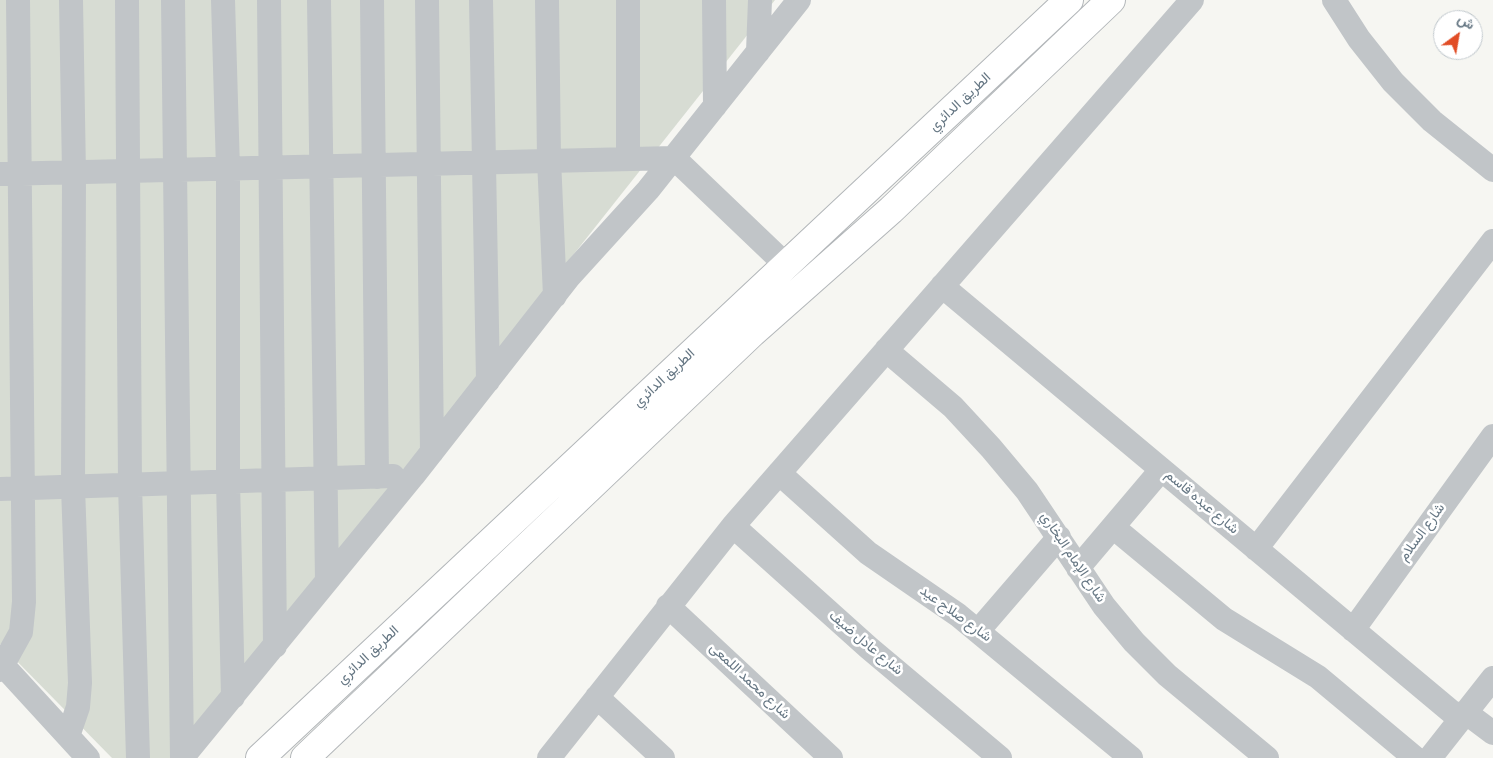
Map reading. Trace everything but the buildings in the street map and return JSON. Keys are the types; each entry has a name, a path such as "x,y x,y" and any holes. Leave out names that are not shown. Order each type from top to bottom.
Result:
{"highway":[{"name":"الطريق الدائري","path":"260,758 1069,0"},
{"name":"الطريق الدائري","path":"305,758 752,333 891,210 1111,0"}],"street":[{"path":"18,0 10,174 11,489 23,619 18,637 1,666 88,758"},
{"path":"68,736 78,707 80,683 73,487 74,173 71,0"},
{"path":"128,0 130,485 138,758"},
{"path":"173,0 182,758"},
{"path":"223,0 228,169 228,482 233,697"},
{"path":"269,0 275,480 275,646"},
{"path":"319,0 326,581"},
{"path":"372,0 377,477"},
{"path":"427,0 432,452"},
{"path":"481,0 488,381"},
{"path":"547,0 549,159 555,296"},
{"path":"628,0 628,158"},
{"path":"714,0 715,106"},
{"path":"758,52 760,0"},
{"path":"182,758 413,476 555,296 674,158 799,0"},
{"path":"550,758 733,526 1192,0"},
{"path":"1334,0 1359,39 1393,82 1432,120 1493,170"},
{"path":"10,174 549,159 674,158 787,266"},
{"path":"1256,548 1493,241"},
{"name":"شارع عبده قاسم","path":"942,286 1353,630 1462,715 1493,733"},
{"name":"شارع الإمام البخاري","path":"886,350 953,408 985,441 1027,491 1104,606 1134,642 1167,675 1267,758"},
{"name":"شارع السلام","path":"1353,630 1493,436"},
{"path":"1078,568 1161,470"},
{"name":"شارع صلاح عيد","path":"779,473 868,553 978,631 1131,758"},
{"path":"11,489 413,476"},
{"name":"شارع عادل ضيف","path":"733,526 862,642 1000,758"},
{"path":"1112,528 1224,619 1318,677 1415,758"},
{"path":"978,631 1059,537"},
{"name":"شارع محمد اللمعى","path":"668,606 831,758"},
{"path":"1430,758 1493,678"},
{"path":"597,697 663,758"}],"shaded area":[{"path":"0,0 775,0 175,758 112,758 0,644"}]}
